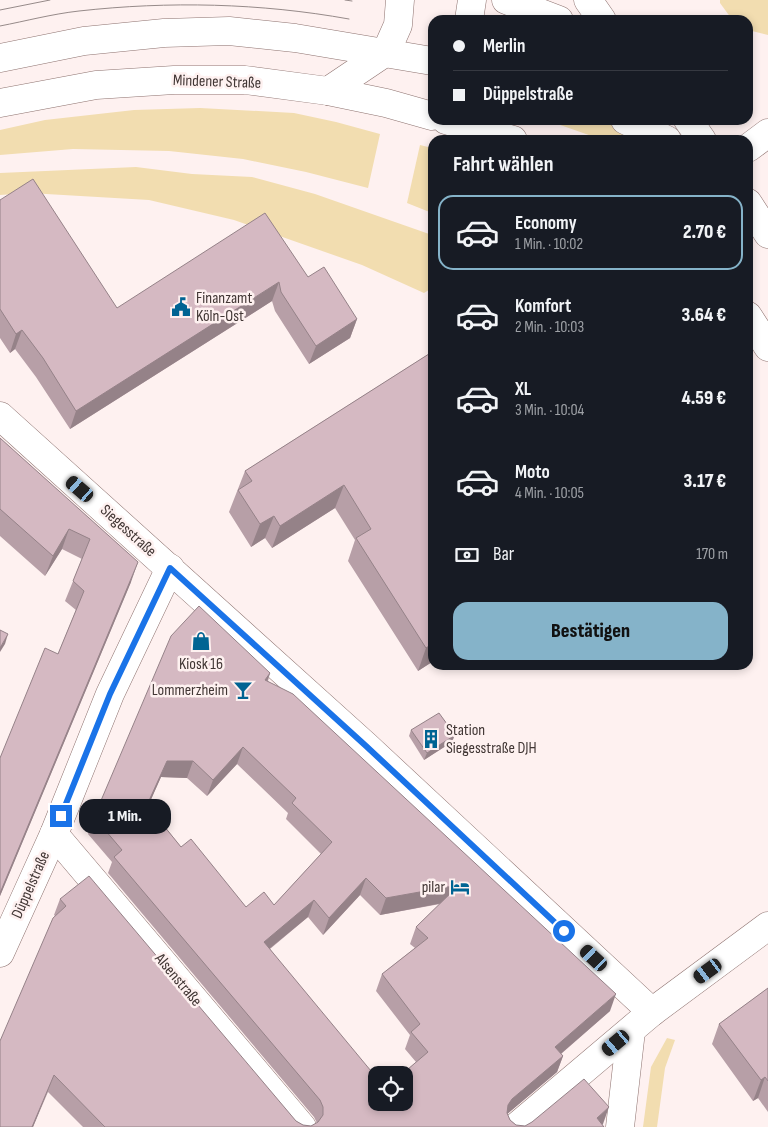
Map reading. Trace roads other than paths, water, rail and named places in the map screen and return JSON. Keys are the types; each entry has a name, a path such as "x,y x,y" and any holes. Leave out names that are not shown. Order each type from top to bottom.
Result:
{"street":[{"path":"328,91 386,52 398,25 400,0"},
{"path":"470,15 472,0"},
{"path":"506,0 546,15"},
{"path":"588,0 598,15"},
{"path":"0,58 84,41 164,33 229,31 294,38 428,60"},
{"name":"Mindener Straße","path":"0,103 96,85 174,80 245,80 328,91 428,114"},
{"name":"Mindener Straße","path":"465,125 497,135"},
{"path":"635,125 656,135"},
{"path":"753,144 768,133"},
{"path":"753,324 768,348"},
{"name":"Siegesstraße","path":"0,416 366,746 652,1012"},
{"name":"Düppelstraße","path":"0,953 54,834 110,694 170,568"},
{"name":"Alsenstraße","path":"54,834 302,1127"},
{"path":"516,1127 652,1012 768,926"},
{"path":"620,1127 631,1031"}],"tram line":[{"path":"0,10 50,0"},
{"path":"345,0 352,1"},
{"path":"0,26 79,11 181,5 248,7 349,19"}],"place":[{"name":"Finanzamt Köln-Ost","path":"181,307"},
{"name":"Kiosk 16","path":"201,641"},
{"name":"Lommerzheim","path":"243,690"},
{"name":"Station Siegesstraße DJH","path":"431,739"},
{"name":"pilar","path":"460,887"}]}
